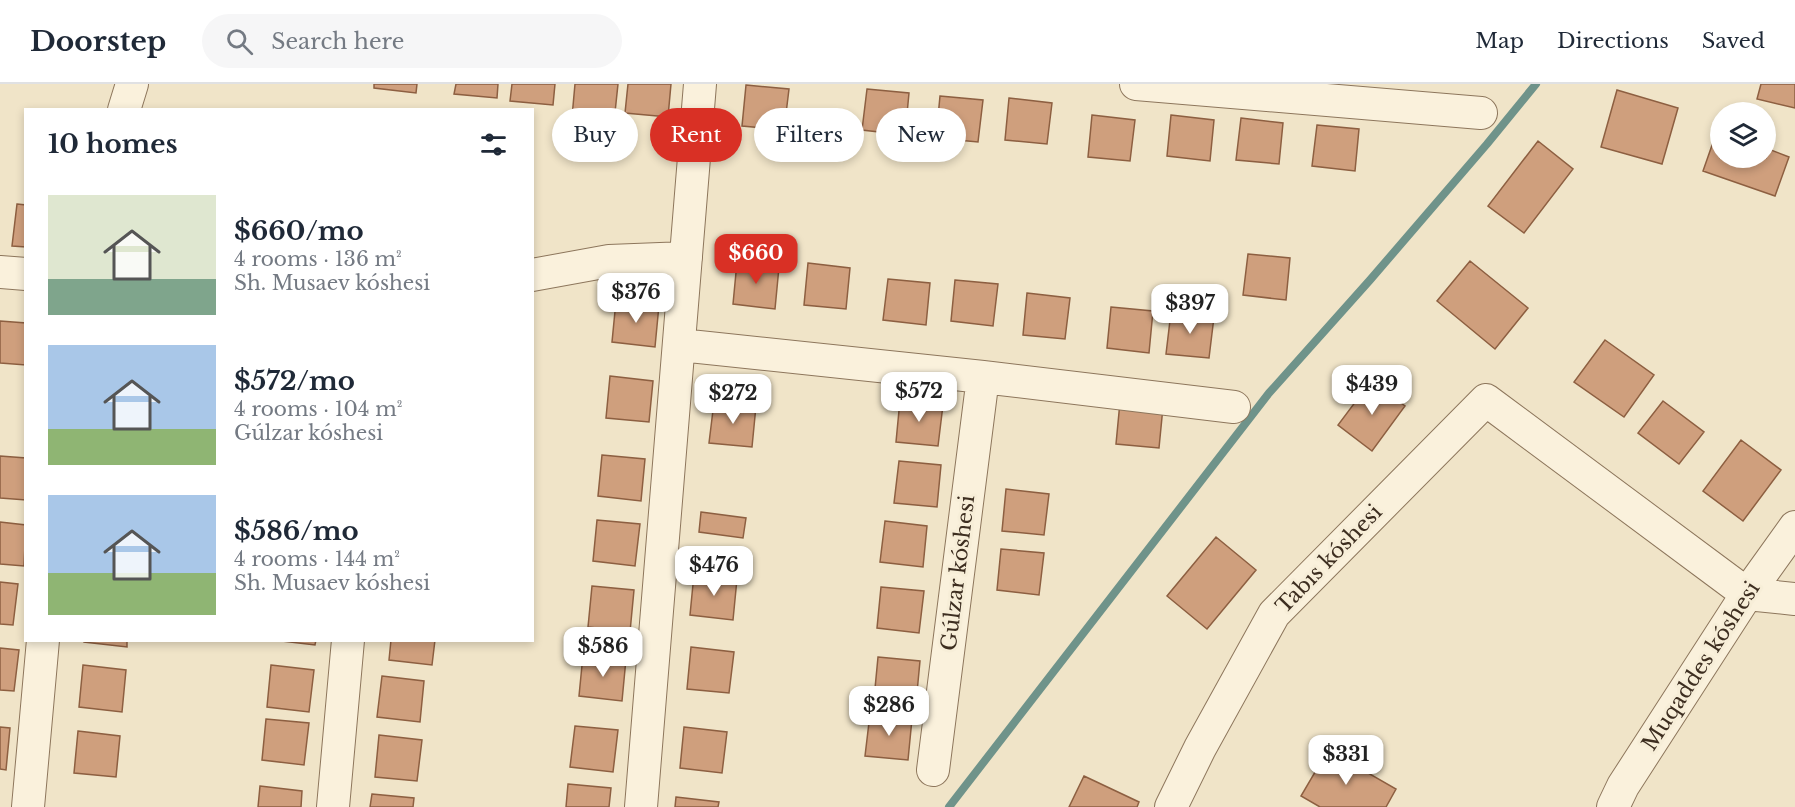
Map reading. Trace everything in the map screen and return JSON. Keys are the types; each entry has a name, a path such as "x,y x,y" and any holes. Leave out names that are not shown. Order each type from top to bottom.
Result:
{"street":[{"path":"125,108 132,84"},
{"path":"641,807 700,84"},
{"path":"1136,84 1481,113"},
{"path":"534,274 609,261 686,258"},
{"path":"0,272 24,274"},
{"path":"680,345 983,376 1234,407"},
{"name":"Gúlzar kóshesi","path":"933,770 983,376"},
{"name":"Tabıs kóshesi","path":"1171,807 1200,748 1274,614 1486,400 1747,594"},
{"name":"Muqaddes kóshesi","path":"1613,807 1623,786 1747,594 1795,527"},
{"path":"1747,594 1795,599"},
{"path":"28,807 43,642"},
{"path":"333,807 348,642"}],"building":[{"path":"374,84 417,84 416,93 374,88"},
{"path":"456,84 498,84 497,98 454,94"},
{"path":"512,84 555,84 553,105 510,101"},
{"path":"575,84 618,84 615,108 573,108"},
{"path":"628,84 671,84 669,108 650,108 650,115 638,114 638,108 626,108"},
{"path":"1761,84 1795,84 1795,108 1757,99"},
{"path":"746,85 789,89 787,108 754,108 754,127 742,126"},
{"path":"867,89 909,93 908,108 876,108 876,132 864,130"},
{"path":"1617,90 1678,108 1662,164 1601,147"},
{"path":"940,96 983,100 978,142 966,141 966,108 939,108"},
{"path":"1009,98 1052,103 1047,144 1005,140"},
{"path":"1092,115 1135,120 1130,161 1088,157"},
{"path":"1171,115 1214,120 1210,161 1167,156"},
{"path":"1241,118 1283,123 1279,164 1236,160"},
{"path":"1317,125 1359,129 1355,171 1312,166"},
{"path":"1538,141 1573,169 1524,233 1488,206"},
{"path":"1710,151 1710,168 1776,168 1776,152 1789,157 1775,196 1703,171"},
{"path":"17,204 24,205 24,247 12,246"},
{"path":"1248,254 1290,258 1286,300 1243,295"},
{"path":"1470,261 1528,308 1495,349 1437,301"},
{"path":"737,262 779,267 775,309 733,304"},
{"path":"808,263 850,268 846,309 804,305"},
{"path":"888,279 930,283 926,325 883,320"},
{"path":"955,280 998,284 993,326 951,321"},
{"path":"1027,293 1070,298 1065,339 1023,335"},
{"path":"616,301 659,305 655,347 612,342"},
{"path":"1111,307 1153,311 1149,353 1107,348"},
{"path":"1171,312 1214,317 1209,358 1166,354"},
{"path":"0,321 24,323 24,365 0,363"},
{"path":"1605,340 1654,375 1624,417 1574,382"},
{"path":"610,376 653,381 649,422 606,418"},
{"path":"1371,381 1405,406 1372,451 1338,425"},
{"path":"900,400 943,405 938,446 896,442"},
{"path":"1663,401 1704,432 1679,464 1638,433"},
{"path":"714,402 756,406 752,447 709,443"},
{"path":"1120,402 1163,407 1159,448 1116,444"},
{"path":"1741,440 1781,470 1743,521 1703,491"},
{"path":"602,455 645,459 641,501 598,496"},
{"path":"0,456 24,458 24,500 0,498"},
{"path":"899,461 941,465 937,507 894,503"},
{"path":"1006,489 1049,494 1044,535 1002,531"},
{"path":"701,512 746,518 743,538 699,532"},
{"path":"597,520 640,524 635,566 593,561"},
{"path":"885,521 927,526 923,567 880,562"},
{"path":"0,522 24,525 24,566 0,564"},
{"path":"1216,537 1256,570 1207,629 1167,596"},
{"path":"1001,549 1044,553 1039,595 997,590"},
{"path":"694,574 737,579 733,620 690,615"},
{"path":"0,582 18,584 13,625 0,624"},
{"path":"592,586 634,590 630,632 588,627"},
{"path":"881,587 924,591 919,633 877,628"},
{"path":"84,642 127,642 127,647"},
{"path":"290,642 316,642 315,645"},
{"path":"391,642 435,642 432,665 389,660"},
{"path":"691,647 734,652 729,693 687,689"},
{"path":"0,648 19,650 14,691 0,690"},
{"path":"583,655 626,659 622,701 579,696"},
{"path":"878,657 920,661 916,703 874,699"},
{"path":"83,665 126,670 122,712 79,707"},
{"path":"271,665 314,670 309,712 267,707"},
{"path":"382,676 424,681 420,722 377,717"},
{"path":"870,714 912,719 908,760 865,756"},
{"path":"266,719 309,723 304,765 262,760"},
{"path":"575,726 618,730 613,772 570,767"},
{"path":"0,727 10,728 6,770 0,769"},
{"path":"684,727 727,732 722,773 680,768"},
{"path":"78,731 120,736 116,777 74,773"},
{"path":"379,735 422,740 417,781 375,777"},
{"path":"1328,750 1396,789 1386,807 1320,807 1301,796"},
{"path":"1084,776 1139,802 1137,807 1069,807"},
{"path":"568,784 611,788 609,807 566,807"},
{"path":"260,786 302,791 301,807 258,807"},
{"path":"372,794 414,798 413,807 370,807"},
{"path":"676,797 719,802 718,807 675,807"}],"waterway":[{"path":"949,807 1269,393 1370,280 1536,84"}]}
